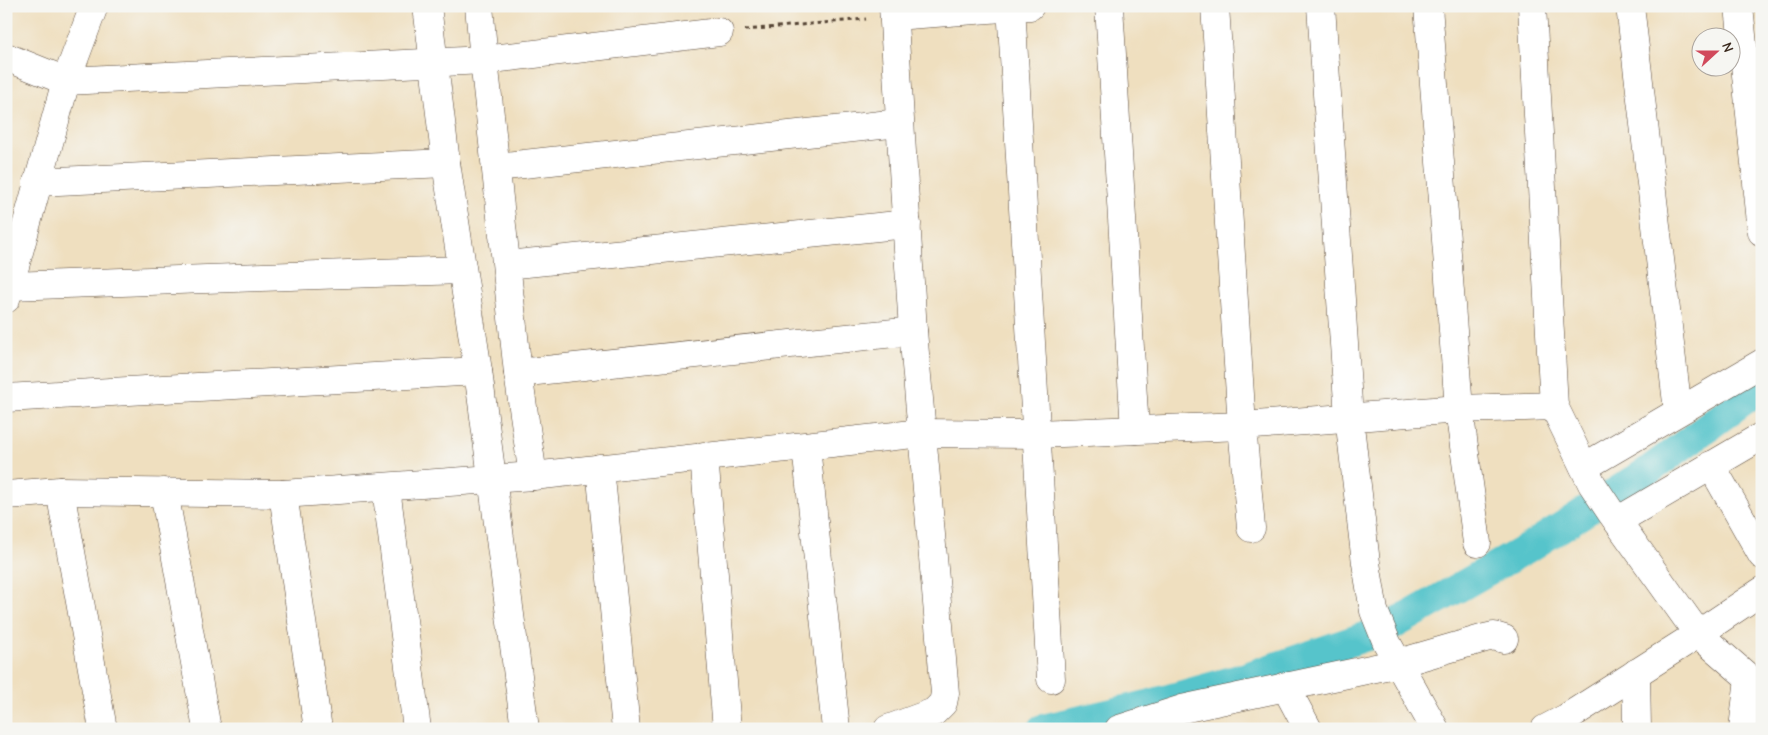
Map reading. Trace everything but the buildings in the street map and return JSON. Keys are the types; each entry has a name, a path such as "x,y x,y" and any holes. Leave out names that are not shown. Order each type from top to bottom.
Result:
{"street":[{"path":"94,6 66,80 8,292 461,270"},
{"path":"427,6 446,163 461,270 478,370 526,729"},
{"path":"479,6 518,373 533,476"},
{"path":"1109,6 1135,430"},
{"path":"1214,6 1242,426 1251,528"},
{"path":"1321,6 1349,417 1366,563 1374,611 1387,644 1435,729"},
{"path":"1428,6 1459,409 1476,543"},
{"path":"1532,6 1554,406 1588,475 1613,516 1698,634 1755,682 1744,729"},
{"path":"1630,6 1678,411"},
{"path":"1739,6 1762,232"},
{"path":"888,729 934,712 943,703 944,693 913,332 893,11 1018,7 1036,434 1051,679"},
{"path":"6,57 66,80 484,60 719,32"},
{"path":"496,167 899,123"},
{"path":"37,182 446,163"},
{"path":"507,265 906,224"},
{"path":"518,373 913,332"},
{"path":"1588,475 1678,411 1762,363"},
{"path":"6,398 478,370"},
{"path":"6,495 60,491 283,494 492,480 922,433 1036,434 1242,426 1459,409 1554,406"},
{"path":"1613,516 1762,436"},
{"path":"806,446 836,729"},
{"path":"704,456 727,729"},
{"path":"1711,465 1762,555"},
{"path":"600,468 626,729"},
{"path":"386,488 417,729"},
{"path":"60,491 103,729"},
{"path":"164,492 207,729"},
{"path":"283,494 318,729"},
{"path":"1545,729 1566,718 1762,591"},
{"path":"1119,729 1187,719 1285,686 1399,663 1494,636 1504,639"},
{"path":"1636,673 1637,729"},
{"path":"1285,686 1308,729"}],"path":[{"path":"719,32 893,11"}],"waterway":[{"path":"1388,628 1533,545 1644,474 1762,387"},
{"path":"1042,729 1151,704 1243,678 1370,635"}]}
